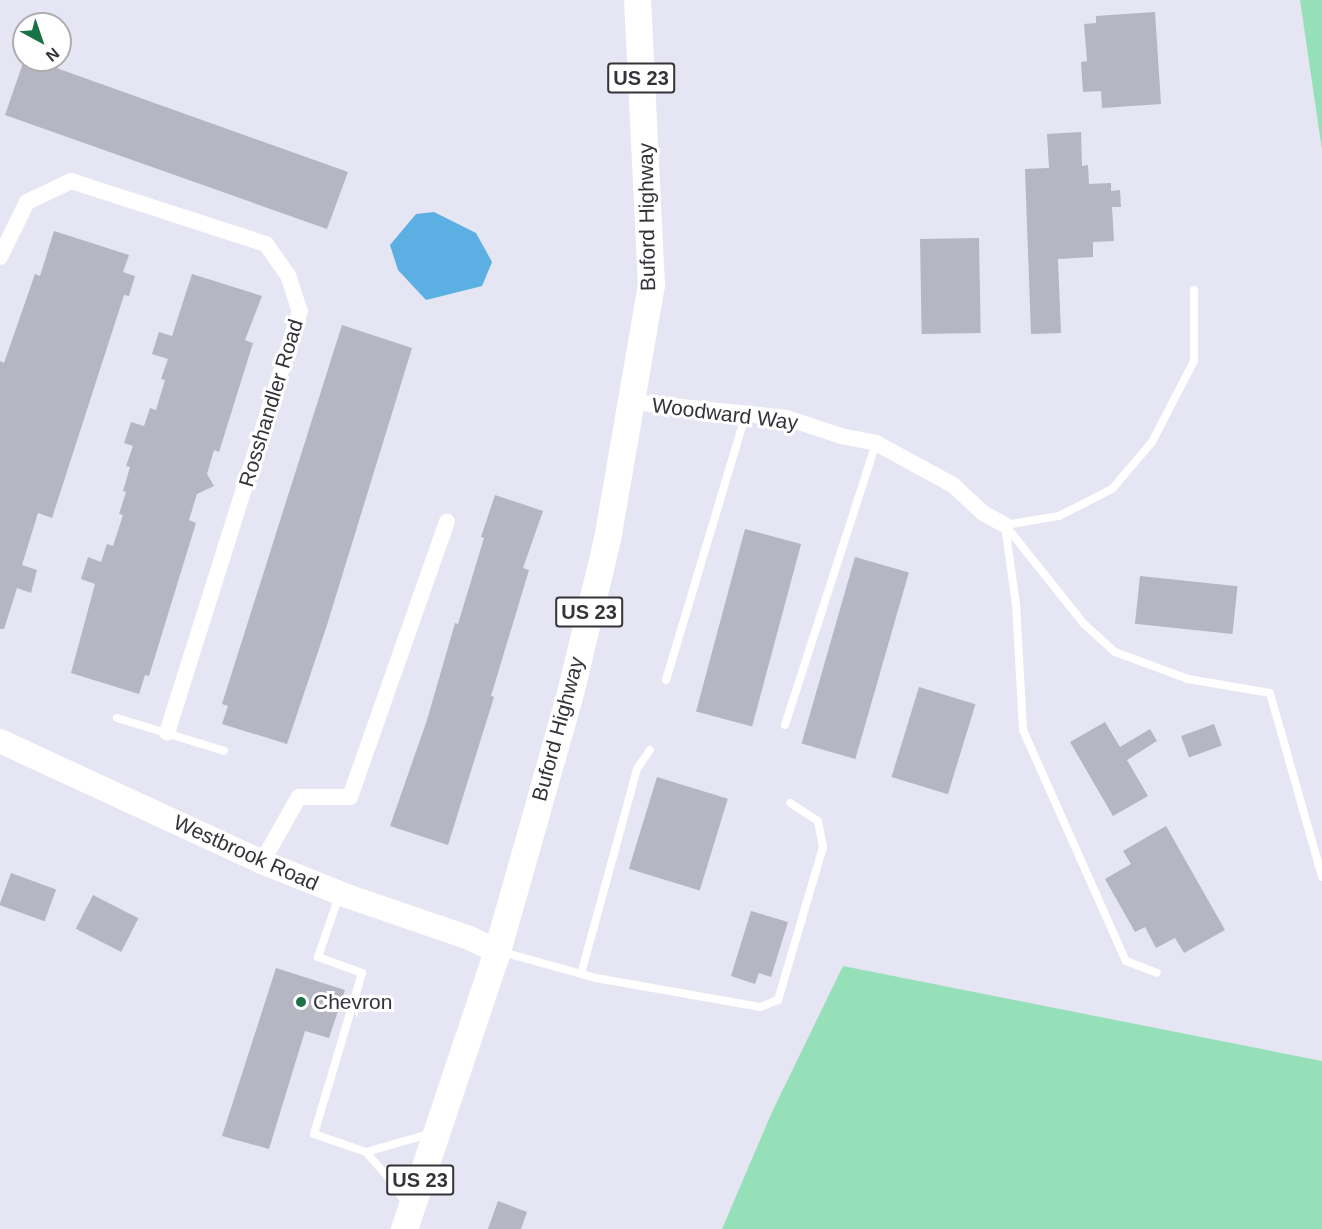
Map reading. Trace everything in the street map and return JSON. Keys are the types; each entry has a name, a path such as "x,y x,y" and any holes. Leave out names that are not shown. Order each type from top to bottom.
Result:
{"main road":[{"name":"Buford Highway","path":"407,1219 496,951 571,689 607,539 633,402 651,285 637,0"}],"street":[{"name":"Rosshandler Road","path":"0,257 27,202 71,181 266,244 288,275 300,311 168,732"},
{"name":"Woodward Way","path":"633,402 787,418 841,436 876,443 953,485 983,513 1005,525"},
{"path":"262,862 299,797 350,797 447,522"},
{"name":"Westbrook Road","path":"0,741 262,862 340,893 467,937 496,951"}],"lane":[{"path":"1005,525 1059,516 1112,489 1152,442 1194,361 1194,290"},
{"path":"666,680 746,413"},
{"path":"785,725 876,443"},
{"path":"1005,525 1084,624 1114,652 1188,678 1270,693 1322,877"},
{"path":"1005,525 1016,604 1023,730 1126,961 1157,973"},
{"path":"117,718 168,732 224,752"},
{"path":"581,974 637,769 651,750"},
{"path":"496,951 581,974 760,1007 777,1000 823,847 818,821 790,803"},
{"path":"340,893 318,957 362,974 314,1134 366,1152 390,1180 407,1219"},
{"path":"366,1152 436,1132"}],"green space":[{"path":"1300,0 1322,0 1322,150"},
{"path":"843,966 1322,1061 1322,1229 722,1229 772,1112"}],"water":[{"path":"434,212 476,233 492,262 482,286 426,300 398,270 390,245 416,214"}],"building":[{"path":"1155,12 1161,104 1102,108 1101,91 1083,92 1081,62 1087,61 1084,24 1096,23 1096,16"},
{"path":"20,72 68,72 348,172 327,229 5,115"},
{"path":"1081,132 1082,166 1088,165 1089,184 1111,183 1111,191 1120,190 1121,207 1112,207 1114,241 1093,242 1093,257 1058,259 1061,333 1031,334 1025,169 1049,168 1047,134"},
{"path":"54,231 129,255 123,272 135,276 129,296 124,295 52,518 38,513 22,565 37,570 31,593 17,588 4,629 0,629 0,361 4,363 35,274 40,276"},
{"path":"979,238 981,333 922,334 920,239"},
{"path":"192,274 262,296 245,340 253,343 219,452 214,450 207,474 214,486 197,494 189,520 196,523 149,676 145,675 139,694 71,673 95,584 81,579 88,557 101,562 107,544 113,546 123,515 119,514 126,492 123,491 130,467 126,466 133,446 124,443 131,422 144,426 150,408 156,410 165,380 161,379 168,359 152,354 159,332 172,336"},
{"path":"342,325 412,348 327,625 287,744 222,724 228,706 222,704"},
{"path":"495,495 543,511 523,568 529,570 491,696 494,697 448,845 390,826 427,720 455,623 458,624 484,538 481,537"},
{"path":"745,529 801,544 752,727 696,712"},
{"path":"855,557 909,572 855,759 802,743"},
{"path":"1140,576 1237,586 1232,634 1135,624"},
{"path":"919,687 975,704 948,794 892,777"},
{"path":"1105,722 1120,747 1150,729 1157,741 1127,760 1148,796 1113,816 1070,742"},
{"path":"1214,724 1222,746 1189,758 1181,736"},
{"path":"657,777 728,799 700,890 629,869"},
{"path":"1166,826 1225,930 1184,953 1175,938 1156,948 1145,927 1135,932 1105,879 1131,864 1123,851"},
{"path":"11,873 56,889 44,921 0,905"},
{"path":"93,895 138,918 121,952 76,929"},
{"path":"751,911 788,922 771,977 759,973 755,984 731,976"},
{"path":"276,968 345,990 329,1038 305,1031 269,1149 222,1136"},
{"path":"498,1201 527,1212 521,1229 488,1229"}],"place":[{"name":"Chevron","path":"301,1002"}]}
